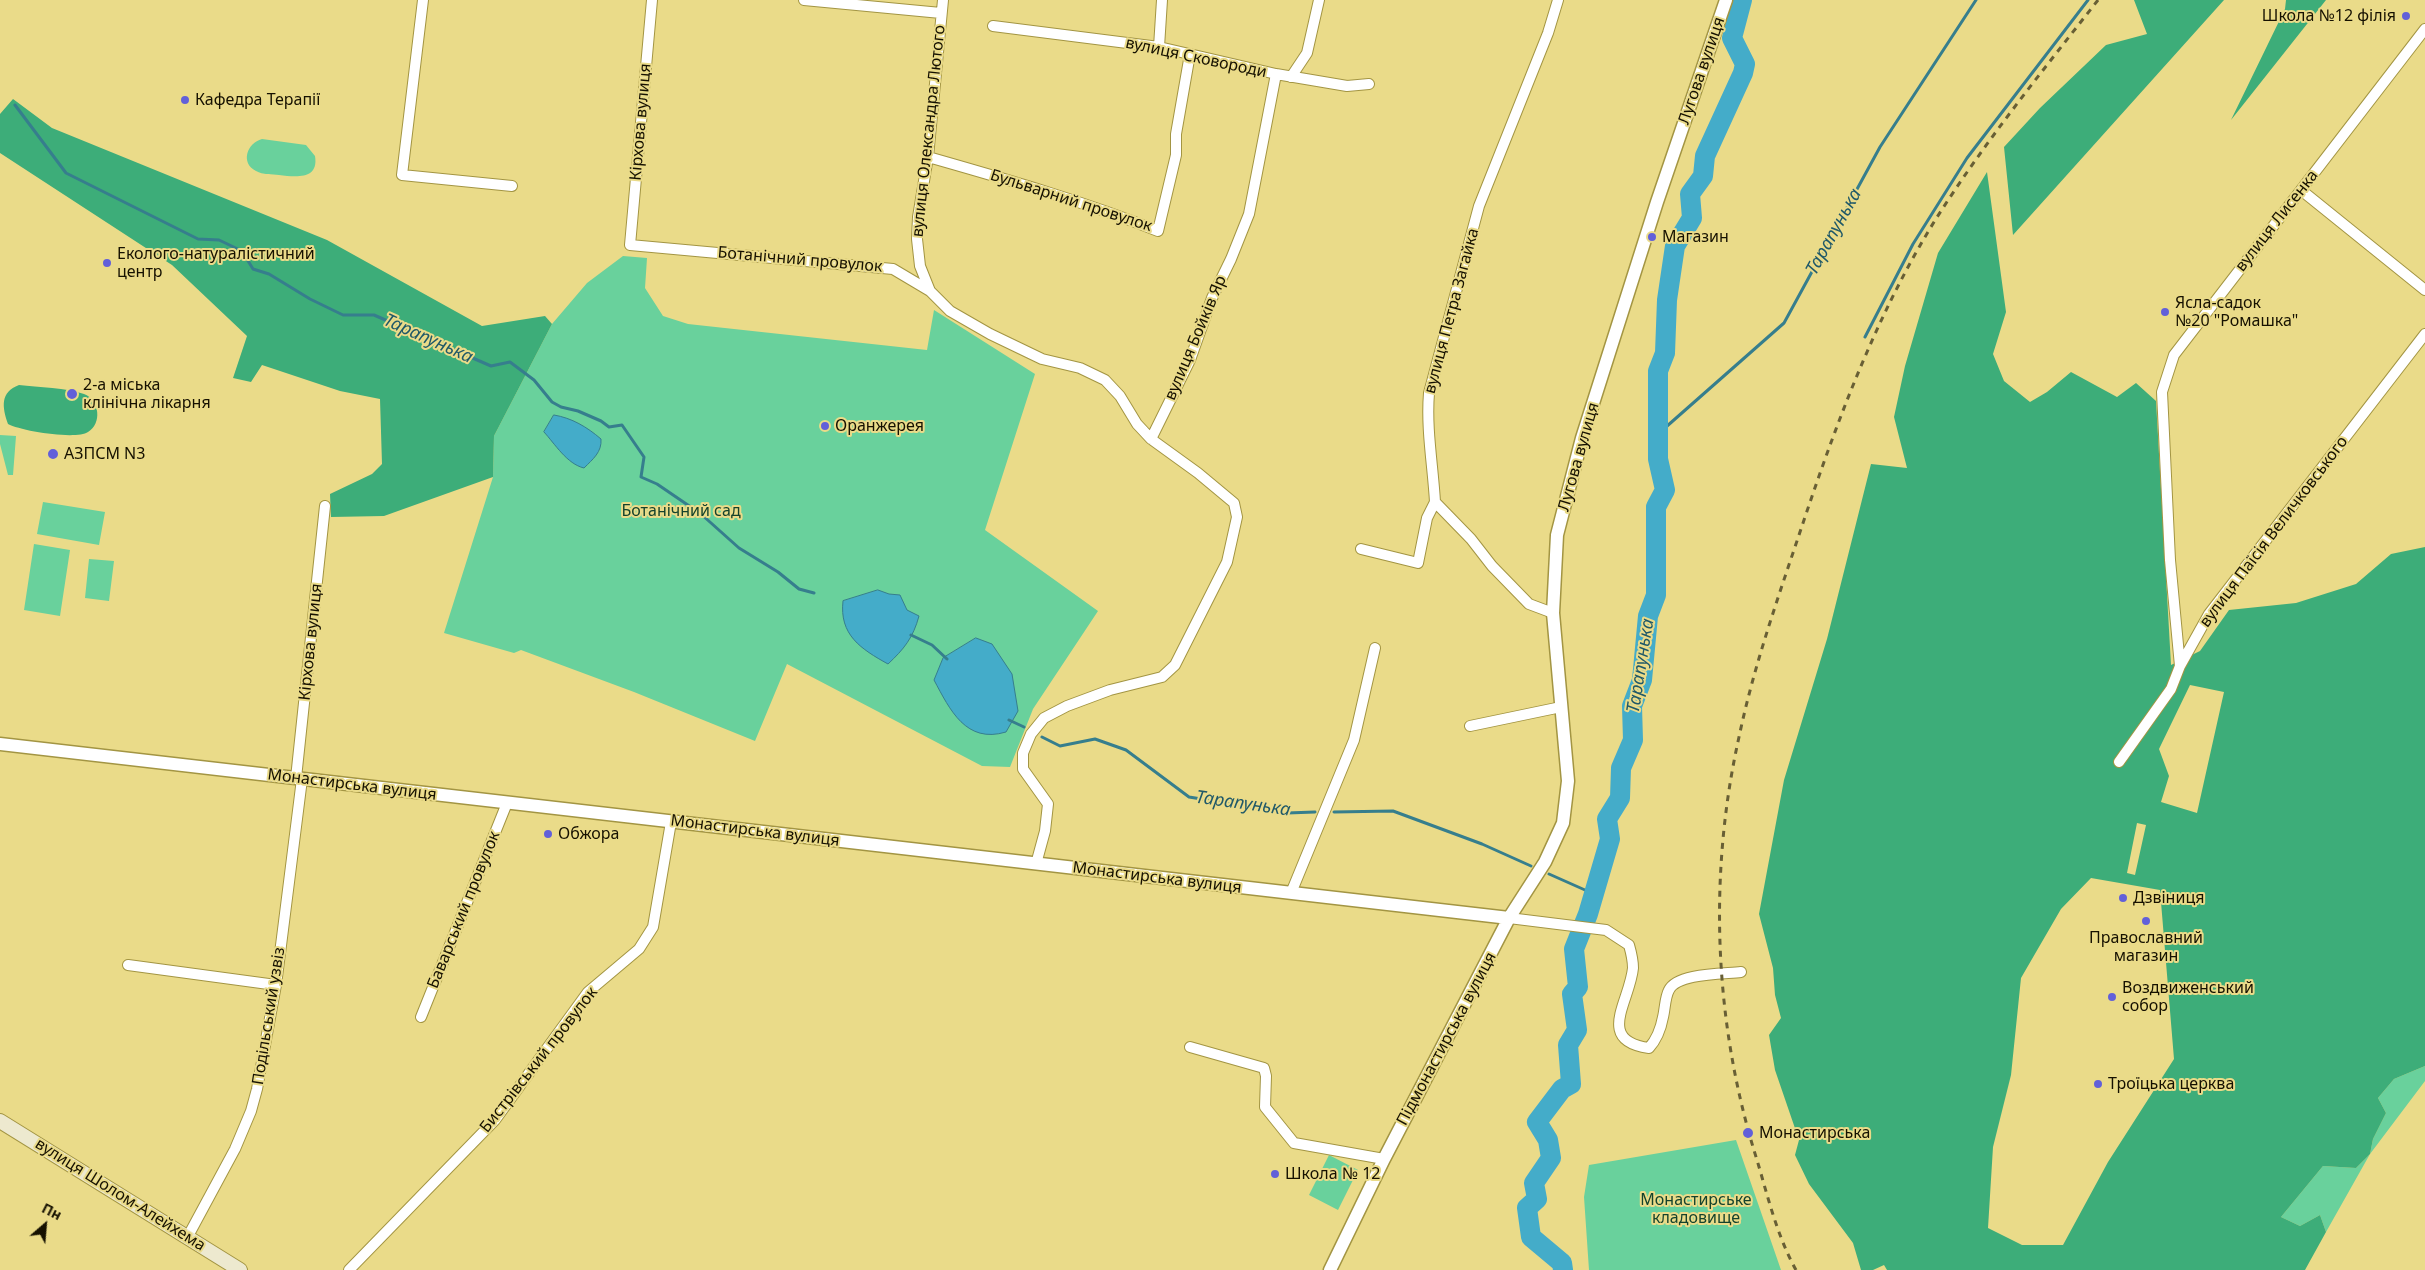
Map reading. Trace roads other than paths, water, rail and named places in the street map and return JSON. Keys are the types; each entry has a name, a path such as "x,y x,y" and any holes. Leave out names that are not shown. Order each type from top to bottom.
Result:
{"main road":[{"name":"вулиця Шолом-Алейхема","path":"0,1121 240,1270"}],"street":[{"path":"423,0 402,175 512,186"},
{"name":"Кірхова вулиця","path":"630,245 652,0"},
{"path":"804,0 941,13"},
{"name":"вулиця Олександра Лютого","path":"930,291 920,266 917,239 918,217 928,157 943,0"},
{"path":"1158,47 1162,0"},
{"path":"1291,77 1307,53 1319,0"},
{"name":"вулиця Петра Загайка","path":"1435,502 1431,444 1427,419 1429,393 1479,206 1548,33 1558,0"},
{"name":"Лугова вулиця","path":"1509,918 1545,862 1563,823 1568,781 1553,613 1557,535 1582,438 1657,202 1726,0"},
{"name":"вулиця Сковороди","path":"993,26 1158,47 1276,74 1347,86 1369,84"},
{"name":"вулиця Лисенка","path":"2180,666 2170,560 2162,392 2166,374 2174,355 2425,29"},
{"name":"Бульварний провулок","path":"928,157 1026,185 1158,231 1176,155 1176,134 1190,54"},
{"name":"вулиця Бойків Яр","path":"1151,439 1190,360 1212,298 1231,259 1249,214 1276,74"},
{"path":"2301,190 2425,290"},
{"name":"Ботанічний провулок","path":"630,245 893,269 930,291 950,311 990,334 1042,359 1080,368 1105,380 1120,396 1137,424 1151,439"},
{"name":"вулиця Паїсія Величковського","path":"2119,762 2171,689 2180,666 2209,614 2425,334"},
{"path":"1036,864 1046,831 1048,804 1023,769 1023,753 1031,734 1044,718 1067,706 1134,682 1162,676 1175,666 1227,562 1237,517 1234,504 1198,472 1151,439"},
{"path":"1361,549 1418,563 1427,518 1435,502 1529,604 1553,613"},
{"name":"Кірхова вулиця","path":"299,779 325,506"},
{"path":"1291,893 1354,740 1375,648"},
{"path":"1470,726 1561,707"},
{"name":"Монастирська вулиця","path":"0,744 1509,918"},
{"name":"Подільський узвіз","path":"186,1238 235,1149 258,1089 276,985 299,779"},
{"name":"Баварський провулок","path":"421,1017 507,803"},
{"name":"Бистрівський провулок","path":"349,1270 495,1120 588,992 639,949 653,927 671,822"},
{"path":"1509,918 1606,930 1630,945 1633,967 1618,1022 1620,1033 1627,1042 1637,1046 1649,1048 1653,1043 1661,1029 1668,991 1675,982 1691,977 1741,972"},
{"name":"Підмонастирська вулиця","path":"1330,1270 1384,1159 1509,918"},
{"path":"128,965 276,985"},
{"path":"1190,1047 1264,1068 1266,1076 1265,1107 1294,1143 1384,1159"}],"water":[{"path":"554,415 567,418 579,424 601,439 598,452 584,468 567,458 544,432"},
{"path":"878,590 900,595 907,610 919,616 914,631 907,643 888,664 869,653 854,640 848,632 843,613 843,601"},
{"path":"976,638 992,644 1012,674 1018,711 1006,732 980,733 970,729 953,713 934,680 943,658"}],"waterway":[{"name":"Тарапунька","path":"1563,1270 1562,1263 1531,1237 1527,1208 1537,1199 1534,1183 1551,1158 1548,1140 1537,1122 1562,1089 1571,1084 1568,1045 1577,1030 1572,994 1578,987 1574,949 1588,914 1610,839 1607,819 1620,798 1621,768 1633,740 1632,706 1642,680 1648,616 1656,595 1656,507 1665,490 1658,459 1658,371 1665,353 1667,300 1675,246 1692,218 1690,194 1703,176 1705,156 1743,73 1745,64 1732,38 1742,0"},
{"name":"Тарапунька","path":"1658,434 1784,323 1880,147 1976,0"},
{"path":"1865,337 1913,244 1967,158 2088,0"},
{"name":"Тарапунька","path":"15,105 66,173 198,239 219,240 242,251 253,269 269,274 310,299 343,315 374,315 491,366 510,362 534,380 552,402 601,421 609,427 622,425 644,457 641,477 657,484 701,514 739,548 778,572 799,589 814,593"},
{"name":"Тарапунька","path":"911,635 932,645 947,659"},
{"name":"Тарапунька","path":"1009,720 1024,727"},
{"name":"Тарапунька","path":"1042,737 1060,746 1095,739 1126,750 1189,797 1287,813 1315,812"},
{"name":"Тарапунька","path":"1334,812 1393,811 1482,844 1531,866"},
{"name":"Тарапунька","path":"1549,874 1594,894"}],"railway":[{"path":"1796,1270 1783,1244 1757,1160 1732,1056 1724,1003 1720,950 1720,896 1723,843 1729,790 1745,710 1759,657 1829,447 1859,370 1894,294 1934,222 1972,165 2098,0"}],"place":[{"name":"Школа №12 філія","path":"2406,16"},
{"name":"Кафедра Терапії","path":"185,100"},
{"name":"Магазин","path":"1652,237"},
{"name":"Еколого-натуралістичний центр","path":"107,263"},
{"name":"Ясла-садок №20 \"Ромашка\"","path":"2165,312"},
{"name":"2-а міська клінічна лікарня","path":"72,394"},
{"name":"Оранжерея","path":"825,426"},
{"name":"АЗПСМ N3","path":"53,454"},
{"name":"Обжора","path":"548,834"},
{"name":"Дзвіниця","path":"2123,898"},
{"name":"Православний магазин","path":"2146,921"},
{"name":"Воздвиженський собор","path":"2112,997"},
{"name":"Троїцька церква","path":"2098,1084"},
{"name":"Монастирська","path":"1748,1133"},
{"name":"Школа № 12","path":"1275,1174"}],"park label":[{"name":"Ботанічний сад","path":"681,511"},
{"name":"Монастирське кладовище","path":"1696,1209"}]}
